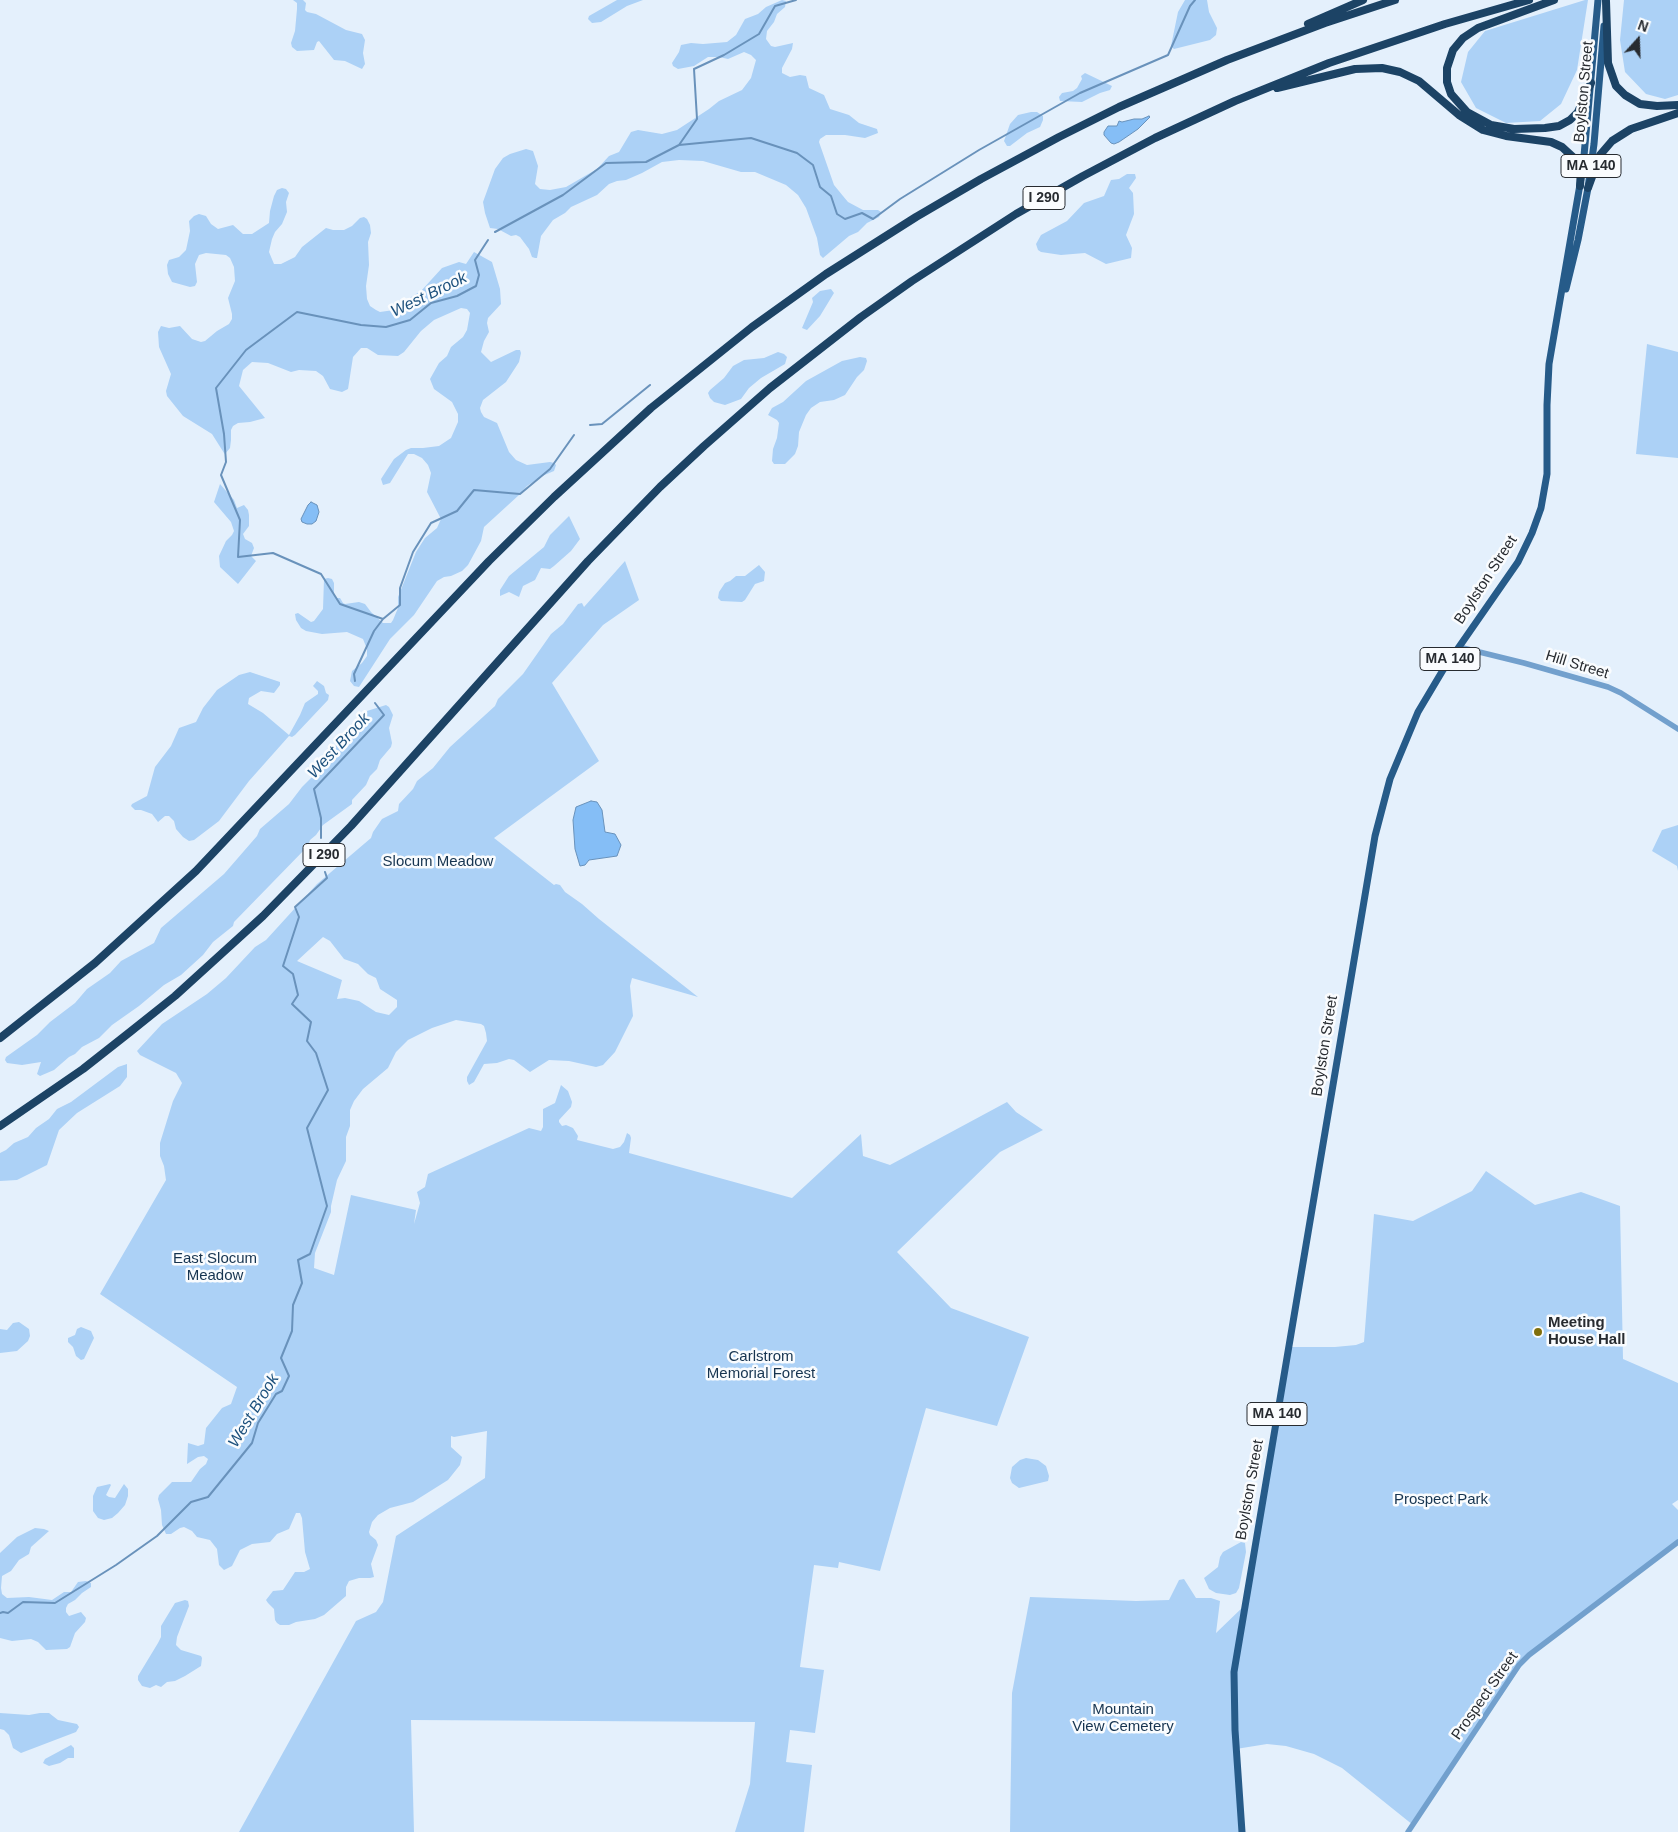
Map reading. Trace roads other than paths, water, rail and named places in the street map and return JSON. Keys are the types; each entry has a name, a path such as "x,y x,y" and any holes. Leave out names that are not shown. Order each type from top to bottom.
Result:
{"highway":[{"path":"0,1038 123,939 196,871 502,548 584,469 678,385 752,327 826,274 916,217 998,169 1119,107 1363,0"},
{"path":"1255,48 1395,0"},
{"name":"I 290","path":"0,1126 83,1069 138,1026 175,996 263,916 351,826 629,519 704,446 770,388 836,336 912,281 1016,214 1155,138 1246,96 1329,63 1470,16 1529,0"},
{"path":"1554,0 1478,28 1463,38 1453,50 1447,68 1447,82 1451,94 1456,102 1467,112 1491,125 1514,129 1545,128 1559,126 1570,120 1585,101 1592,83"},
{"path":"1604,0 1603,25 1608,63 1612,79 1619,89 1629,98 1644,105 1678,105"},
{"path":"1246,96 1355,69 1382,68 1400,72 1419,82 1459,115 1483,130 1500,135 1551,142 1562,147 1574,158 1581,170 1584,187"},
{"path":"1584,187 1600,155 1612,140 1631,129 1678,113"}],"main road":[{"name":"Boylston Street","path":"1584,187 1594,144 1604,0"},
{"name":"Boylston Street","path":"1242,1832 1235,1730 1235,1666 1374,840 1388,784 1406,740 1428,695 1516,566 1539,515 1547,474 1549,368 1561,304 1575,253 1584,187 1592,83 1603,25"}],"street":[{"name":"Hill Street","path":"1459,647 1608,687 1621,693 1678,729"},
{"name":"Prospect Street","path":"1408,1832 1519,1665 1529,1655 1678,1542"}],"waterway":[{"name":"West Brook","path":"495,232 563,195 606,163 646,162 679,145 697,119 694,69 724,55 759,34 775,6 796,0"},
{"path":"679,145 751,138 797,153 813,165 820,187 831,196 837,214 845,219 862,213 873,219 900,199 979,150 1080,93 1168,55 1190,6 1195,0"},
{"name":"West Brook","path":"355,681 354,674 374,631 383,619 340,604 321,574 273,553 238,557 240,520 221,475 226,462 224,434 216,388 246,350 297,312 361,325 386,327 410,320 431,303 457,296 476,286 479,275 475,260 488,240"},
{"path":"590,425 602,424 650,385"},
{"path":"383,619 400,605 400,588 413,552 431,523 457,511 474,490 520,494 550,469 574,435"},
{"name":"West Brook","path":"321,838 321,818 314,789 384,715 375,703"},
{"name":"West Brook","path":"0,1613 8,1613 23,1602 55,1603 116,1565 157,1536 191,1502 208,1497 252,1443 258,1423 276,1394 282,1391 289,1376 281,1358 292,1331 293,1305 302,1283 298,1260 310,1254 327,1206 307,1128 328,1090 316,1053 307,1041 311,1022 292,1004 298,995 293,974 283,966 299,917 295,907 327,878 325,872"}],"place":[{"name":"Meeting House Hall","path":"1538,1332"}],"park label":[{"name":"Slocum Meadow","path":"438,862"},
{"name":"East Slocum Meadow","path":"215,1268"},
{"name":"Carlstrom Memorial Forest","path":"761,1366"},
{"name":"Prospect Park","path":"1441,1500"},
{"name":"Mountain View Cemetery","path":"1123,1718"}]}
